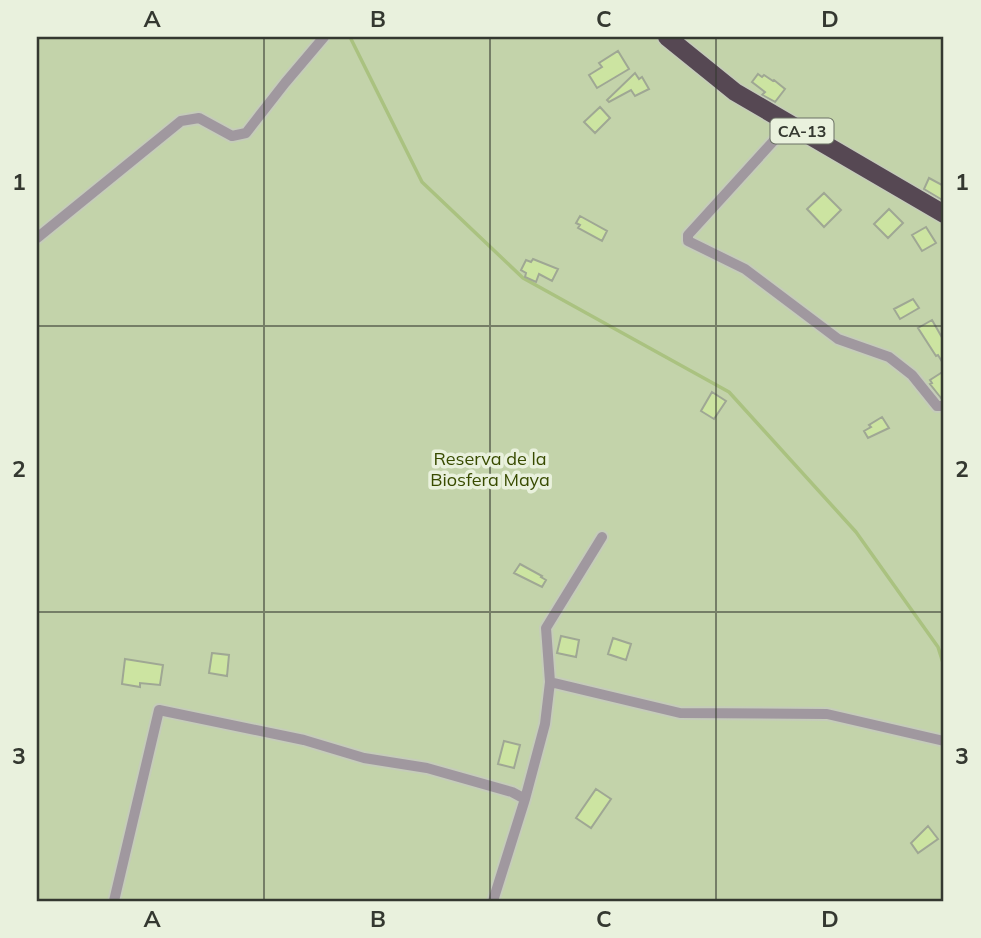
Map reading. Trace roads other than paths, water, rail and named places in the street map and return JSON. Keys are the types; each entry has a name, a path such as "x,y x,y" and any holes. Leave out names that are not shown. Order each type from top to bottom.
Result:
{"highway":[{"name":"CA-13","path":"667,37 735,92 944,214"}],"street":[{"path":"37,238 181,121 199,118 232,136 246,133 324,37"},
{"path":"789,124 688,235 688,240 745,269 838,339 889,357 912,375 937,406 944,406"},
{"path":"493,901 545,724 550,682 546,628 602,537"},
{"path":"550,682 680,713 827,714 944,741"},
{"path":"114,901 159,710 304,740 364,758 427,768 512,792 525,799"}],"waterway":[{"path":"350,37 422,182 523,278 729,392 856,532 938,647 944,666"}],"park label":[{"name":"Reserva de la Biosfera Maya","path":"490,469"}]}
